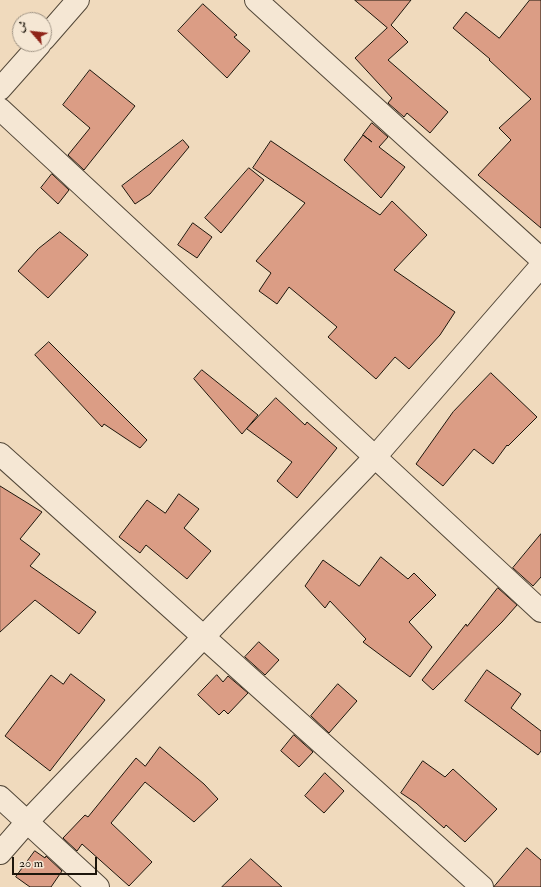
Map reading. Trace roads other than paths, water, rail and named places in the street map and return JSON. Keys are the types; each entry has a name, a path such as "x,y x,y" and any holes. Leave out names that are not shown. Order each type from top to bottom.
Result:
{"street":[{"path":"52,30 78,0"},
{"path":"256,0 541,259"},
{"path":"0,89 33,52"},
{"path":"0,109 541,611"},
{"path":"0,853 375,457 541,266"},
{"path":"0,454 482,887"},
{"path":"0,797 98,887"}]}
